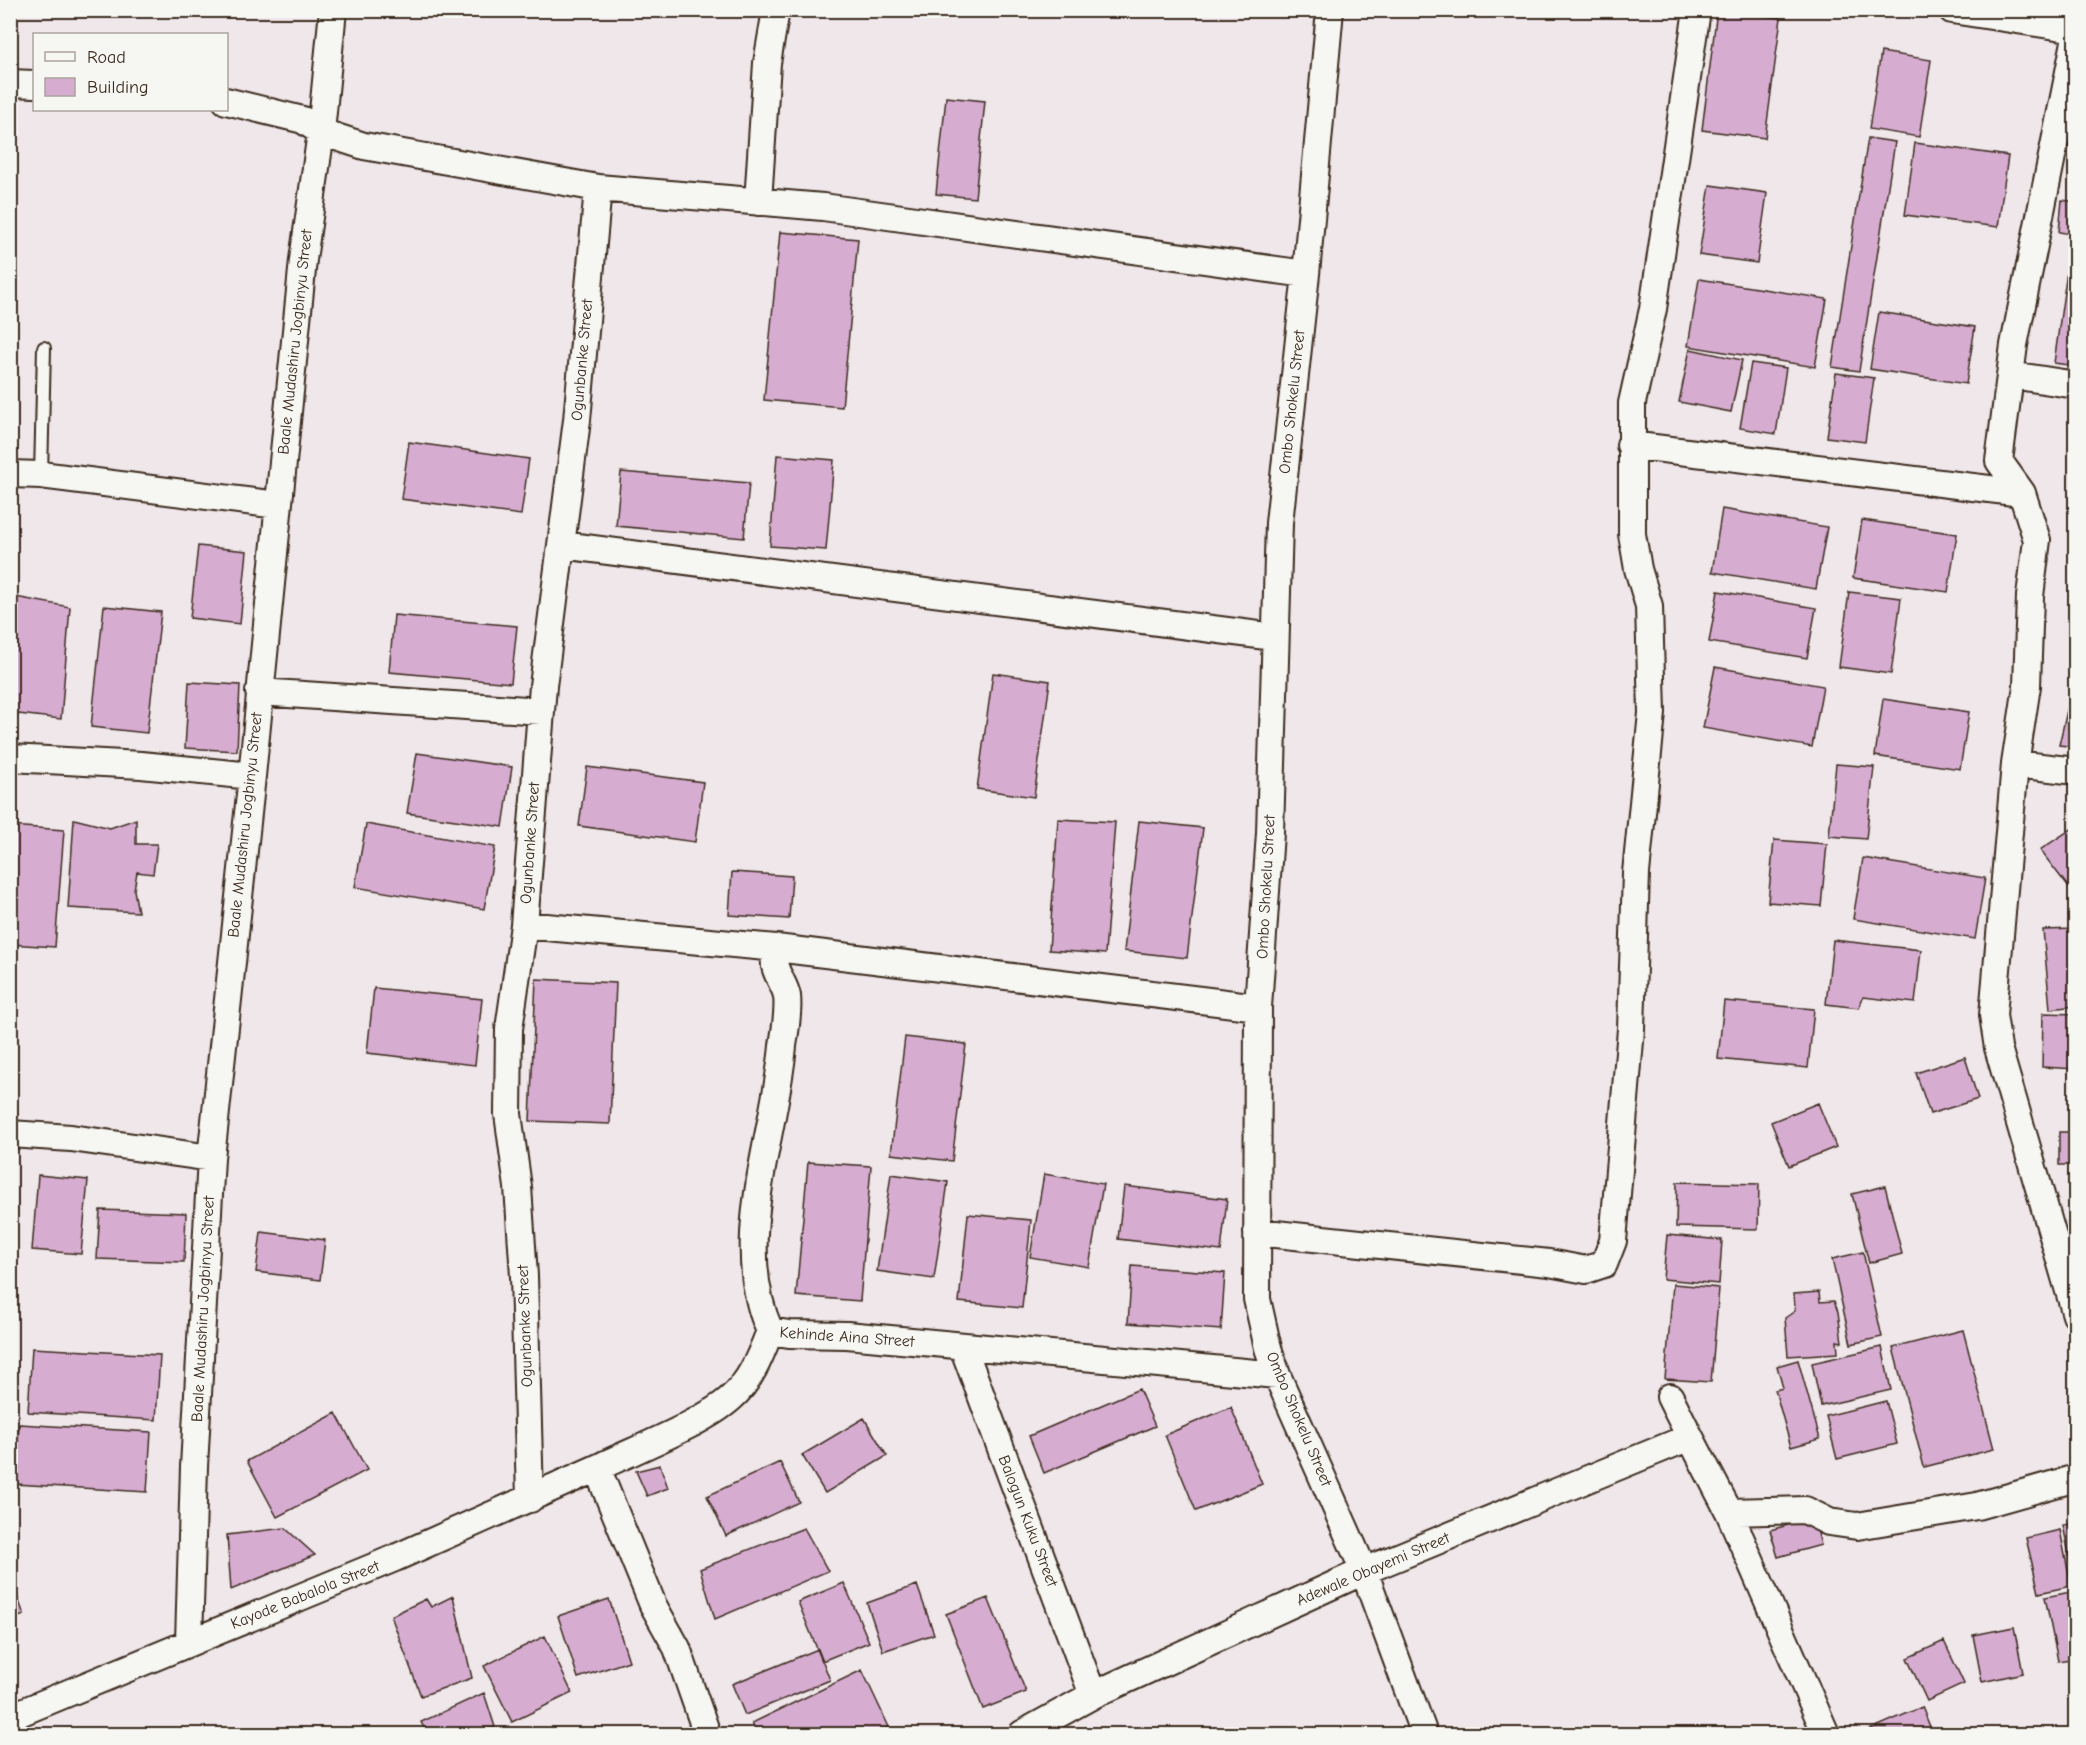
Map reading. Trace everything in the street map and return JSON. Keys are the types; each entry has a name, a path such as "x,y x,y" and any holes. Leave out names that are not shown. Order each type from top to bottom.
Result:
{"street":[{"name":"Baale Mudashiru Jogbinyu Street","path":"189,1642 194,1467 211,1158 252,776 303,260 321,132 333,10"},
{"path":"758,202 767,63 776,10"},
{"name":"Ombo Shokelu Street","path":"1330,10 1306,274 1279,523 1270,833 1258,1007 1257,1299 1268,1348 1277,1375 1364,1571 1424,1734"},
{"path":"1257,1232 1550,1263 1586,1270 1604,1264 1613,1241 1631,1029 1636,873 1652,713 1652,636 1649,606 1638,568 1632,534 1630,445 1632,403 1653,309 1697,10"},
{"path":"1964,11 2076,29"},
{"path":"2076,37 2014,345 2012,375 1999,460 2022,493 2037,540 2030,596 2027,686 2015,764 1993,1015 1998,1048 2076,1315"},
{"path":"10,83 33,84"},
{"path":"228,101 303,120 321,132 364,146 409,156 598,188 823,207 1306,274"},
{"name":"Ogunbanke Street","path":"530,1499 524,1276 518,1187 508,1114 509,1029 524,925 541,711 577,420 598,188"},
{"path":"2012,375 2076,385"},
{"path":"1630,445 2022,493"},
{"path":"10,474 41,475 278,506"},
{"path":"562,544 1274,637"},
{"path":"259,692 541,711"},
{"path":"10,758 141,765 252,776"},
{"path":"2015,764 2076,771"},
{"path":"524,925 776,948 1258,1007"},
{"name":"Kehinde Aina Street","path":"776,948 775,968 787,996 786,1016 776,1104 760,1169 755,1272 761,1310 770,1331 1277,1375"},
{"path":"10,1134 71,1138 211,1158"},
{"name":"Kayode Babalola Street","path":"10,1717 395,1558 597,1468 706,1414 732,1398 761,1355 770,1331"},
{"name":"Balogun Kuku Street","path":"963,1347 1093,1695"},
{"path":"1670,1398 1729,1512 1826,1734"},
{"name":"Adewale Obayemi Street","path":"1031,1733 1093,1695 1364,1571 1690,1437"},
{"path":"597,1468 653,1605 677,1648 707,1734"},
{"path":"1729,1512 1805,1510 1830,1522 1866,1525 1977,1506 2076,1478"}],"lane":[{"path":"41,475 44,348"}],"building":[{"path":"833,10 905,10 904,17"},
{"path":"1717,10 1781,18 1765,138 1702,130"},
{"path":"1881,52 1931,60 1919,137 1869,129"},
{"path":"946,97 985,101 975,198 936,194"},
{"path":"1868,138 1895,142 1859,371 1832,367"},
{"path":"1915,143 2008,156 1998,227 1905,215"},
{"path":"1710,185 1767,193 1757,263 1699,255"},
{"path":"2062,200 2076,202 2076,235 2059,232"},
{"path":"780,232 858,239 842,407 764,400"},
{"path":"2072,235 2076,235 2076,366 2054,363"},
{"path":"1699,279 1827,299 1815,367 1688,346"},
{"path":"1879,312 1975,327 1966,384 1870,369"},
{"path":"1690,349 1742,360 1731,412 1679,402"},
{"path":"1751,363 1786,368 1776,434 1740,428"},
{"path":"1836,373 1874,378 1865,442 1827,437"},
{"path":"409,442 529,459 521,515 401,499"},
{"path":"777,455 834,460 826,550 770,546"},
{"path":"621,472 749,483 744,538 616,526"},
{"path":"1722,509 1827,527 1816,589 1712,572"},
{"path":"1862,520 1957,534 1948,592 1853,578"},
{"path":"198,546 247,551 240,624 190,618"},
{"path":"1718,591 1816,608 1807,658 1709,642"},
{"path":"1849,592 1901,598 1891,674 1839,667"},
{"path":"10,596 70,607 61,719 10,713"},
{"path":"104,606 161,612 147,733 91,727"},
{"path":"394,615 517,626 511,683 389,672"},
{"path":"1715,667 1823,686 1812,747 1703,728"},
{"path":"2076,672 2076,747 2059,745"},
{"path":"993,673 1050,681 1034,797 977,789"},
{"path":"189,682 240,685 237,751 185,748"},
{"path":"1883,699 1969,712 1960,769 1875,756"},
{"path":"417,753 512,767 503,827 407,813"},
{"path":"1836,764 1874,767 1866,839 1829,836"},
{"path":"587,767 703,782 695,842 579,826"},
{"path":"74,819 110,828 136,819 136,844 157,844 153,874 137,872 134,890 138,912 68,908"},
{"path":"1058,819 1115,822 1105,954 1049,950"},
{"path":"1139,821 1203,828 1187,958 1124,951"},
{"path":"366,824 495,847 484,909 355,887"},
{"path":"10,826 64,830 55,947 10,944"},
{"path":"2076,826 2076,897 2040,850"},
{"path":"1774,840 1827,844 1821,906 1768,902"},
{"path":"1863,858 1985,878 1975,939 1853,919"},
{"path":"732,872 792,876 789,919 729,915"},
{"path":"2076,929 2076,1006 2050,1009 2043,930"},
{"path":"1833,940 1921,950 1915,1003 1863,997 1859,1008 1826,1004"},
{"path":"536,979 616,983 610,1124 530,1121"},
{"path":"374,988 482,999 475,1065 367,1053"},
{"path":"1724,1001 1814,1009 1808,1068 1718,1059"},
{"path":"2043,1013 2076,1014 2076,1069 2042,1067"},
{"path":"905,1037 966,1044 952,1161 891,1154"},
{"path":"1965,1057 1978,1099 1930,1114 1916,1073"},
{"path":"1818,1103 1836,1147 1789,1166 1771,1122"},
{"path":"2059,1132 2076,1132 2076,1165 2059,1165"},
{"path":"808,1162 871,1166 860,1301 796,1296"},
{"path":"891,1174 948,1182 934,1279 877,1271"},
{"path":"1044,1174 1103,1184 1089,1267 1030,1257"},
{"path":"38,1175 88,1180 81,1254 32,1250"},
{"path":"1677,1182 1759,1184 1758,1229 1676,1227"},
{"path":"1124,1186 1227,1199 1221,1251 1118,1239"},
{"path":"1885,1186 1902,1254 1869,1263 1852,1194"},
{"path":"100,1210 186,1213 184,1262 97,1259"},
{"path":"968,1214 1031,1220 1022,1308 959,1302"},
{"path":"261,1232 325,1240 320,1280 256,1272"},
{"path":"1667,1235 1722,1240 1719,1284 1663,1279"},
{"path":"1863,1252 1882,1337 1851,1344 1832,1259"},
{"path":"1132,1266 1225,1273 1221,1330 1128,1323"},
{"path":"1673,1284 1719,1288 1711,1382 1665,1379"},
{"path":"1819,1292 1820,1302 1834,1301 1838,1312 1842,1342 1837,1341 1838,1353 1788,1356 1785,1318 1795,1311 1794,1294"},
{"path":"1963,1330 1994,1449 1924,1467 1893,1348"},
{"path":"1882,1347 1891,1390 1821,1406 1812,1363"},
{"path":"32,1348 160,1355 156,1420 28,1412"},
{"path":"1798,1360 1820,1439 1791,1447 1775,1390 1783,1388 1777,1366"},
{"path":"1139,1389 1155,1426 1044,1473 1029,1436"},
{"path":"1886,1401 1897,1444 1837,1459 1826,1416"},
{"path":"1231,1407 1262,1484 1196,1511 1165,1435"},
{"path":"336,1413 367,1470 277,1517 247,1461"},
{"path":"864,1418 887,1456 825,1493 802,1455"},
{"path":"19,1424 151,1432 147,1492 15,1484"},
{"path":"780,1462 799,1502 726,1536 707,1496"},
{"path":"660,1465 668,1488 647,1496 636,1471"},
{"path":"1814,1518 1821,1545 1778,1557 1770,1530"},
{"path":"2076,1523 2076,1584 2075,1584 2063,1525"},
{"path":"285,1528 315,1555 231,1590 227,1535"},
{"path":"804,1528 828,1571 715,1619 700,1569"},
{"path":"2060,1530 2071,1586 2039,1593 2026,1538"},
{"path":"10,1576 24,1615 10,1620"},
{"path":"844,1583 869,1642 822,1661 798,1602"},
{"path":"917,1585 934,1634 883,1651 867,1603"},
{"path":"2076,1591 2076,1658 2058,1661 2045,1597"},
{"path":"453,1596 472,1678 421,1696 391,1616 426,1599 431,1607"},
{"path":"988,1598 1026,1692 983,1709 946,1614"},
{"path":"609,1599 629,1661 578,1678 558,1616"},
{"path":"2014,1627 2023,1673 1982,1682 1973,1635"},
{"path":"545,1636 572,1693 512,1722 484,1666"},
{"path":"1944,1641 1964,1684 1927,1701 1907,1658"},
{"path":"818,1649 830,1680 745,1715 732,1684"},
{"path":"862,1670 889,1727 872,1734 757,1734 752,1723"},
{"path":"484,1693 495,1727 471,1734 427,1734 421,1722"},
{"path":"1922,1707 1933,1734 1865,1734 1864,1732"}]}
